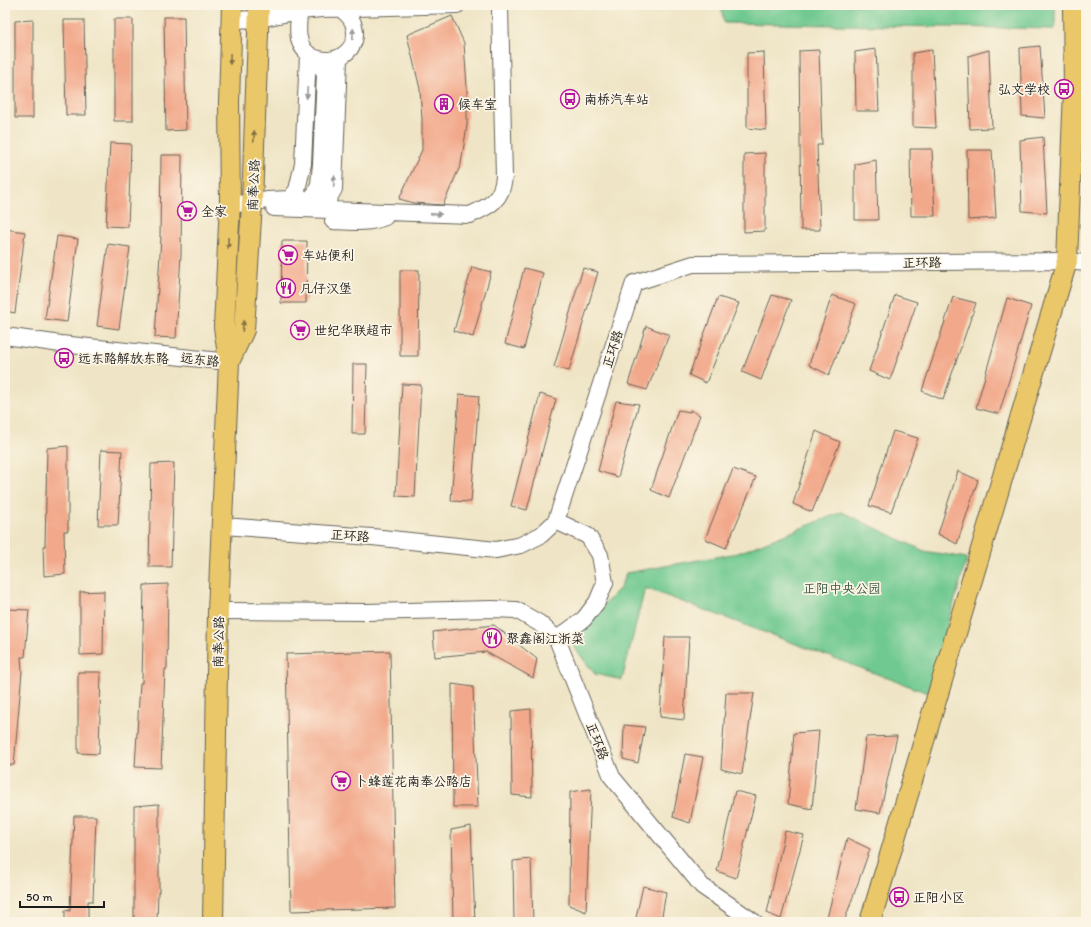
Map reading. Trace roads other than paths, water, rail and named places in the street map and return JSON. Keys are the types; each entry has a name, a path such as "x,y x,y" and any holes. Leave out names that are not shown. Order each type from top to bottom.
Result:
{"main road":[{"path":"870,922 1077,262 1073,5"},
{"name":"南奉公路","path":"229,362 244,330 252,203 259,12"},
{"name":"南奉公路","path":"213,922 218,610 223,526 229,362 224,328 230,204 229,102 231,13"}],"street":[{"path":"231,13 299,11 322,8 341,9 457,5"},
{"path":"252,203 274,208 470,215 486,208 500,196 504,184 501,77 497,6"},
{"path":"312,56 325,61 334,60 349,50 353,42 353,23 348,15 341,9"},
{"path":"299,11 299,39 302,47 312,56 325,73 319,184 315,194 309,200"},
{"path":"290,198 297,190 303,164 312,56"},
{"path":"230,204 290,198 323,200 329,198 334,189 339,58"},
{"name":"正环路","path":"223,526 372,537 496,550 521,545 541,535 556,520 634,283 693,264 1077,262"},
{"name":"远东路","path":"5,336 61,344 229,362"},
{"path":"556,520 588,536 600,555 606,583 597,602 584,619 558,639"},
{"name":"正环路","path":"218,610 366,612 492,608 516,610 540,623 558,639 612,777 702,886 754,922"}],"place":[{"name":"弘文学校","path":"1064,89"},
{"name":"南桥汽车站","path":"570,99"},
{"name":"候车室","path":"444,104"},
{"name":"全家","path":"187,211"},
{"name":"车站便利","path":"288,255"},
{"name":"凡仔汉堡","path":"286,288"},
{"name":"世纪华联超市","path":"300,330"},
{"name":"远东路解放东路","path":"64,358"},
{"name":"聚鑫阁江浙菜","path":"492,638"},
{"name":"卜蜂莲花南奉公路店","path":"341,781"},
{"name":"正阳小区","path":"899,897"}],"park label":[{"name":"正阳中央公园","path":"842,588"}]}
